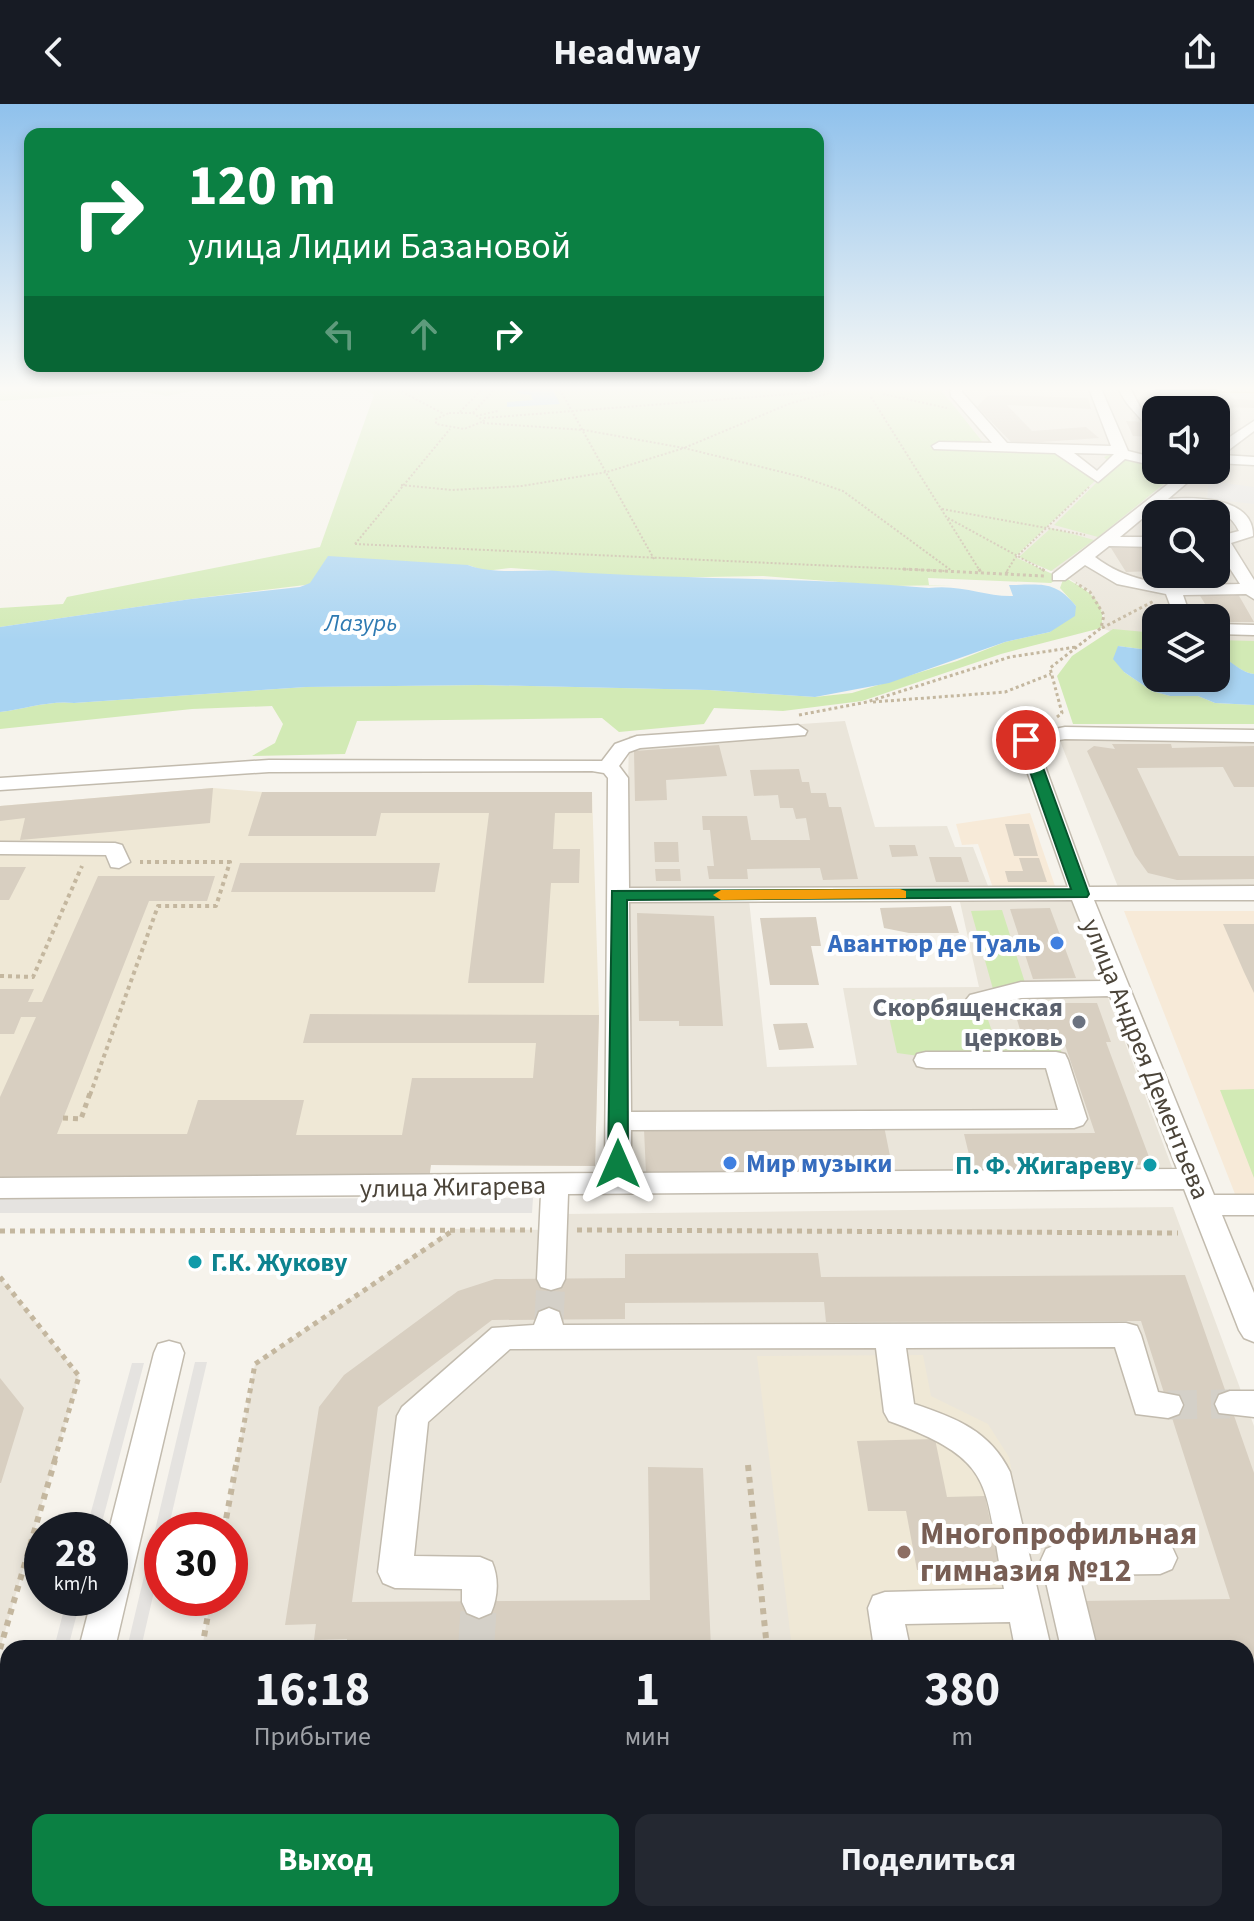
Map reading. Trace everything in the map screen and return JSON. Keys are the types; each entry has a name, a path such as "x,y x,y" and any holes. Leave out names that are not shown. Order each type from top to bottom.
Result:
{"street":[{"path":"1088,471 1098,478 1104,471"},
{"path":"1163,500 1178,484"},
{"path":"1230,510 1244,522 1248,533 1230,539"},
{"path":"1061,576 1142,517"},
{"path":"1108,541 1142,542"},
{"path":"1147,588 1252,592 1245,568 1230,553"},
{"path":"1086,558 1104,575 1142,586"},
{"path":"1172,589 1178,604"},
{"path":"1230,629 1254,630"},
{"path":"608,767 622,748 637,742 796,723"},
{"path":"1026,740 1065,733 1254,736"},
{"name":"улица Андрея Дементьева","path":"1026,740 1081,894 1254,1330"},
{"path":"0,784 238,763 608,767 618,778 618,1185"},
{"path":"0,848 115,849 119,862"},
{"path":"618,895 1254,893"},
{"path":"978,1000 1021,990 1118,988"},
{"path":"618,1121 1074,1119 1056,1060 926,1060"},
{"name":"улица Жигарева","path":"0,1188 1194,1179"},
{"path":"551,1279 555,1186"},
{"path":"1204,1205 1254,1205"},
{"path":"479,1602 480,1573 395,1572 413,1416 503,1337 549,1328 889,1336 1126,1335 1147,1405 1168,1405"},
{"path":"889,1336 900,1412 963,1434 991,1461 999,1482 1031,1640"},
{"path":"128,1519 169,1353"},
{"path":"1077,1640 1058,1560 1160,1558"},
{"path":"891,1640 885,1608 1024,1605"},
{"path":"99,1640 104,1616"}],"path":[{"path":"413,471 355,544 1061,576"},
{"path":"401,485 481,489 612,471"},
{"path":"768,471 843,491 954,572"},
{"path":"918,471 981,573"},
{"path":"607,472 654,559"},
{"path":"1006,574 1015,558 1098,478"},
{"path":"942,509 1049,526 1108,541"},
{"path":"947,518 1015,558 1061,576 1090,592 1099,602 1104,615 1101,628"},
{"path":"1026,740 1062,713 1050,668 1101,628 1157,599 1147,588"},
{"path":"796,723 1010,657 1076,647"},
{"path":"867,702 1005,692 1051,674"},
{"path":"0,976 33,977 84,862 230,862 216,906 158,906 81,1119 63,1118"},
{"path":"227,1512 255,1364 453,1229"},
{"path":"0,1231 453,1229 1178,1233"},
{"path":"0,1277 79,1376 3,1640"},
{"path":"748,1465 766,1640"},
{"path":"203,1640 208,1616"}],"shaded area":[{"path":"1072,471 1142,471 1142,484 1230,484 1230,471 1254,471 1254,650 1230,649 1230,604 1142,604 1142,641 1101,628 1104,615 1090,592 1063,575 1015,558 1097,478"},
{"path":"1209,484 1254,487 1254,504 1207,499"},
{"path":"845,721 875,827 947,826 955,847 973,847 988,886 626,889 629,736"},
{"path":"1058,736 1254,737 1254,885 1118,887"},
{"path":"213,788 262,792 592,792 599,1015 595,1166 431,1165 0,1180 0,806"},
{"path":"1030,813 1055,886 993,888 978,844 962,845 956,824"},
{"path":"625,900 749,900 767,1067 857,1065 843,988 979,987 960,902 1072,902 1173,1170 633,1177"},
{"path":"1124,911 1254,911 1254,1194 1235,1194"},
{"path":"533,1198 532,1213 0,1213 0,1199"},
{"path":"1173,1207 1254,1426 1254,1640 203,1640 208,1616 248,1616 248,1512 227,1512 255,1364 453,1229 553,1230 564,1214"},
{"path":"0,1277 79,1376 40,1512 24,1512 24,1566 3,1640 0,1640"},
{"name":"Многопрофильная гимназия №12","path":"923,1355 931,1396 988,1424 1009,1457 1044,1640 791,1640 757,1356"},
{"path":"195,1362 207,1362 172,1512 159,1512"},
{"path":"132,1363 144,1363 105,1512 91,1512"},
{"path":"144,1576 144,1616 148,1616 143,1640 129,1640"},
{"path":"62,1616 76,1616 70,1640 56,1640"}],"green space":[{"path":"347,471 1088,471 1098,478 1015,557 1059,577 1051,583 928,578 929,585 953,585 890,586 763,576 649,578 511,568 485,571 468,565 191,599 0,627 0,608 63,604 67,597 320,547"},
{"path":"1108,471 1142,471 1142,484 1164,484 1142,500 1098,537 1054,525"},
{"path":"1051,528 1094,540 1051,571 1019,557"},
{"path":"1064,577 1087,591 1098,603 1101,628 1001,654 862,701 783,711 714,708 704,724 619,732 602,718 357,721 345,754 252,756 275,743 283,724 272,706 192,709 0,729 0,712 47,704 306,687 481,685 709,690 815,697 852,693 957,661 1005,642 1050,632 1076,606 1060,588"},
{"path":"1113,629 1142,632 1142,649 1118,646 1124,672 1142,684 1142,692 1198,696 1215,703 1254,705 1254,724 1073,724 1057,676 1072,656"},
{"path":"1230,640 1254,641 1254,674 1230,663"},
{"path":"1002,910 1027,989 993,989 971,911"},
{"path":"885,999 966,1000 986,1014 993,1034 1007,1044 1059,1047 1064,1057 934,1058 897,1053"},
{"path":"1254,1089 1254,1178 1220,1090"}],"water":[{"name":"Лазурь","path":"328,556 468,565 500,571 941,587 1003,596 1013,596 1009,585 1039,585 1054,588 1076,606 1075,616 1050,632 1005,642 889,683 815,697 709,690 481,685 306,687 56,703 0,712 0,627 191,599 300,587 310,583"},
{"path":"1118,646 1142,649 1142,684 1124,672 1113,659"},
{"path":"1230,662 1254,674 1254,705 1215,703 1198,696 1170,696 1156,692 1230,692"}],"building":[{"path":"1111,548 1142,548 1142,571 1126,572"},
{"path":"1199,594 1238,594 1254,622 1230,622 1230,604 1205,604"},
{"path":"1112,744 1171,744 1172,748 1254,746 1254,787 1234,787 1223,767 1137,768 1179,856 1254,856 1254,879 1177,880 1148,873 1135,855 1087,751 1094,746 1115,749"},
{"path":"719,745 727,776 666,780 667,800 635,801 634,751"},
{"path":"799,769 802,782 809,782 811,793 826,793 829,807 841,807 858,879 823,880 820,868 747,869 748,879 709,879 707,866 714,866 710,830 703,830 702,816 747,816 751,840 810,840 806,818 796,819 793,808 780,808 778,795 754,796 750,770"},
{"path":"213,788 210,823 20,840 25,818 0,821 0,806"},
{"path":"262,792 592,792 592,813 555,813 553,849 580,849 579,883 551,883 544,983 468,983 489,813 381,813 376,836 248,836"},
{"path":"1005,824 1029,824 1038,856 1014,856"},
{"path":"654,842 678,842 679,862 655,862"},
{"path":"889,845 915,845 918,856 892,857"},
{"path":"929,857 961,857 969,882 936,882"},
{"path":"1019,858 1039,858 1047,882 1008,882 1005,871 1023,871"},
{"path":"240,863 440,863 435,892 231,892"},
{"path":"0,867 26,867 9,900 0,900"},
{"path":"655,869 680,869 681,881 656,881"},
{"path":"98,876 215,876 207,901 149,901 57,1134 187,1134 198,1100 304,1100 296,1135 402,1135 412,1078 533,1078 536,1043 303,1043 310,1014 599,1015 595,1166 431,1165 429,1180 0,1180 0,1097 36,1017 21,1017 14,1034 0,1034 0,989 34,989 28,1002 42,1002"},
{"path":"951,906 959,933 909,933 884,928 880,908"},
{"path":"1050,908 1076,978 1033,979 1010,909"},
{"path":"637,913 714,916 723,1026 679,1026 679,1021 639,1021"},
{"path":"816,917 821,946 811,946 819,985 770,985 760,918"},
{"path":"1223,924 1254,924 1254,993 1244,972"},
{"path":"1012,1003 1097,1003 1111,1042 1106,1042 1152,1165 1137,1165 1138,1169 973,1171 964,1134 1095,1133 1064,1042 1024,1043"},
{"path":"807,1023 814,1048 779,1050 773,1024"},
{"path":"884,1126 893,1171 646,1174 644,1129"},
{"path":"818,1253 821,1277 1185,1275 1254,1473 1254,1640 1089,1640 1080,1601 1230,1599 1141,1321 826,1322 824,1302 625,1303 625,1319 492,1320 378,1407 352,1602 650,1600 648,1467 703,1468 711,1640 314,1640 316,1624 285,1625 319,1407 344,1375 458,1291 495,1279 625,1278 625,1254"},
{"path":"0,1378 24,1408 1,1483 0,1483"},
{"path":"935,1439 947,1497 985,1496 1000,1568 917,1570 906,1511 868,1511 857,1441"}],"tunnel":[{"path":"549,1320 551,1279"},
{"path":"1168,1405 1230,1404"},
{"path":"477,1640 479,1602"}],"slow traffic":[{"path":"721,895 900,894"}],"place":[{"name":"Авантюр де Туаль","path":"1057,943"},
{"name":"Скорбященская церковь","path":"1079,1022"},
{"name":"Мир музыки","path":"730,1163"},
{"name":"П. Ф. Жигареву","path":"1150,1165"},
{"name":"Г.К. Жукову","path":"195,1262"},
{"name":"Многопрофильная гимназия №12","path":"904,1552"}],"route":[{"path":"618,1164 618,895 1081,894 1026,740"}]}
